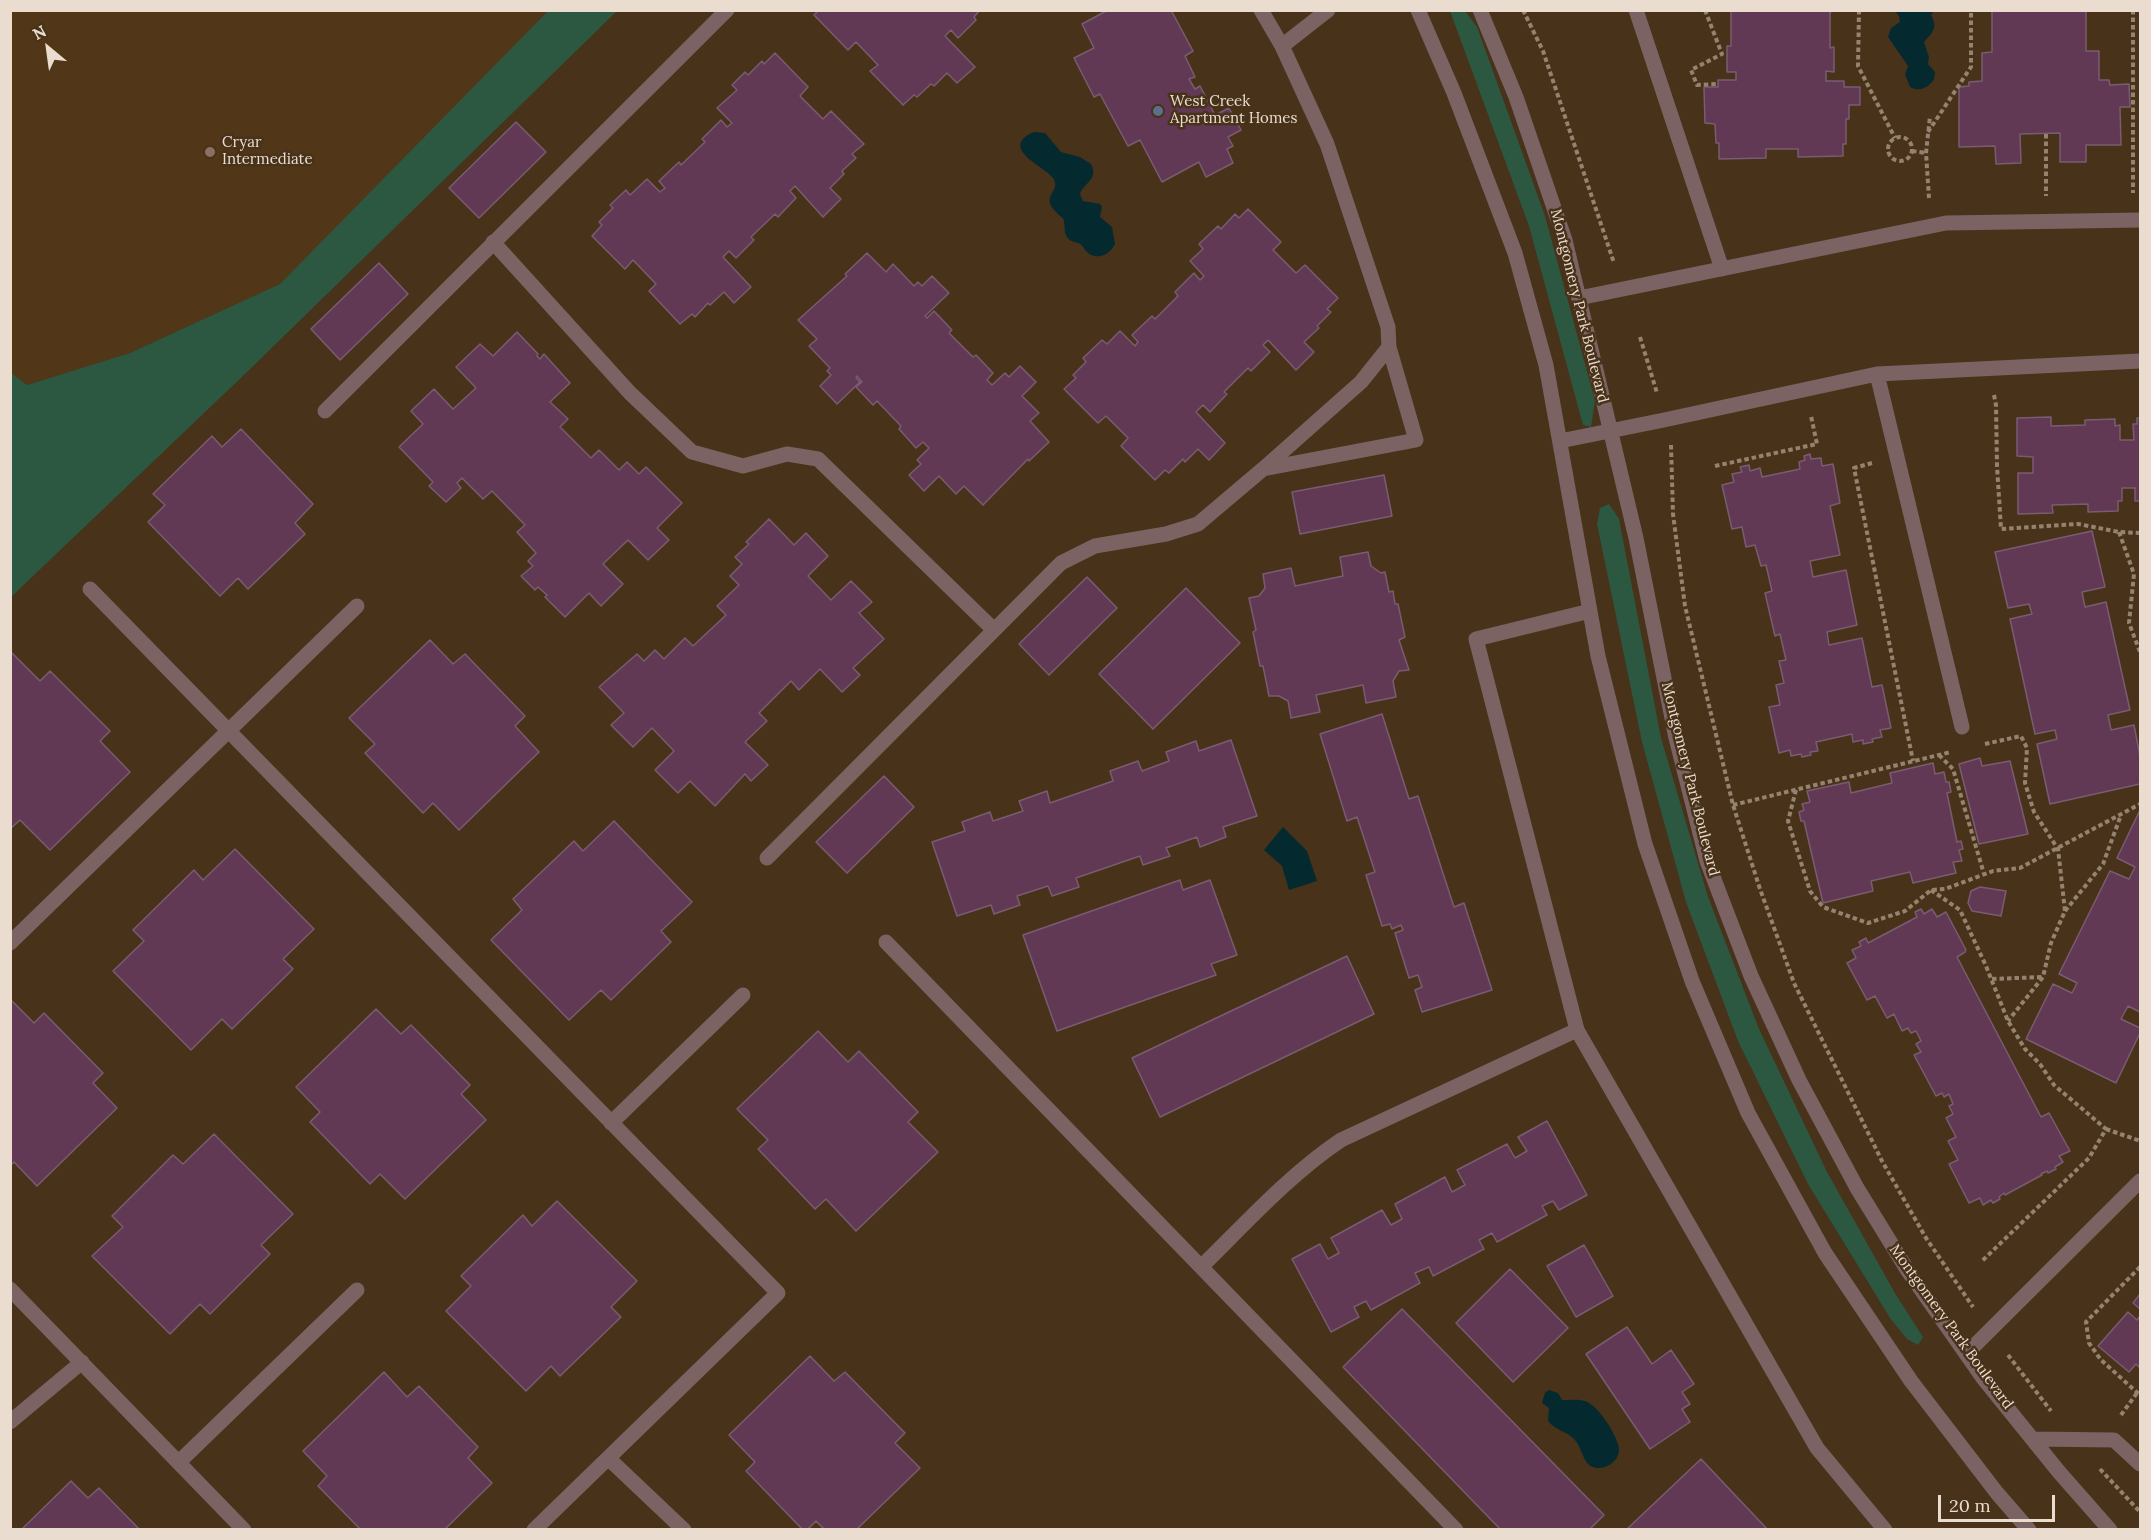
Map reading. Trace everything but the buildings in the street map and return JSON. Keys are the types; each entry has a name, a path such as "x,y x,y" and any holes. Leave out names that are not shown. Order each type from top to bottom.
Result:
{"street":[{"path":"325,411 727,10"},
{"path":"1262,10 1282,46 1327,144 1388,327 1389,347 1416,440 1263,469"},
{"path":"1282,46 1328,10"},
{"path":"1418,10 1454,93 1515,253 1546,365 1598,656 1645,844 1692,981 1748,1113 1824,1253 1911,1381 1997,1493 2029,1530"},
{"name":"Montgomery Park Boulevard","path":"1480,10 1516,96 1565,240 1636,538 1676,738 1707,861 1743,955 1799,1080 1857,1188 1908,1271 1966,1354 2033,1439 2110,1530"},
{"path":"1636,10 1722,268"},
{"path":"1579,298 1946,223 2137,220"},
{"path":"493,242 630,393 692,452 743,465 787,454 818,459 994,630"},
{"path":"767,858 1061,563 1095,546 1166,534 1198,524 1361,382 1389,347"},
{"path":"1560,441 1877,374 2140,361"},
{"path":"1877,374 1962,727"},
{"path":"90,589 778,1293 534,1530"},
{"path":"10,943 357,606"},
{"path":"1590,611 1476,639 1577,1030 1817,1448 1885,1530"},
{"path":"886,942 1456,1530"},
{"path":"611,1123 743,995"},
{"path":"1201,1267 1297,1174 1341,1140 1577,1030"},
{"path":"1966,1354 2140,1181"},
{"path":"10,1289 244,1530"},
{"path":"179,1462 357,1290"},
{"path":"10,1422 82,1362"},
{"path":"2033,1439 2114,1440 2140,1464"},
{"path":"608,1458 684,1530"}],"path":[{"path":"1523,10 1543,51 1615,264"},
{"path":"1705,10 1722,54 1691,70 1697,85 1718,84"},
{"path":"1859,10 1858,66 1895,138"},
{"path":"1928,132 1971,67 1971,10"},
{"path":"2133,10 2137,220"},
{"path":"1930,116 1926,153 1931,226"},
{"path":"2046,134 2046,221"},
{"path":"1904,137 1911,142 1912,151 1909,158 1901,162 1893,159 1888,152 1888,146 1895,138 1904,137"},
{"path":"1912,151 1926,153"},
{"path":"1640,337 1657,394"},
{"path":"1987,368 1996,405 2001,529 2079,524 2119,532 2140,533"},
{"path":"1715,466 1817,444 1810,412"},
{"path":"1671,442 1673,514 1685,606 1733,805 1760,889 1794,983 1882,1161 1926,1238 1974,1308"},
{"path":"1881,461 1854,468 1913,761"},
{"path":"2119,532 2134,574 2129,623 2140,652"},
{"path":"1979,746 2021,736 2027,748 2025,783 2034,812 2058,849 2065,911"},
{"path":"1733,805 1959,750"},
{"path":"1939,755 1953,769 1984,874"},
{"path":"1796,790 1788,821 1810,891 1823,907 1868,923 1905,911 1931,890 1945,889 1993,871 2020,868 2140,804"},
{"path":"2008,1021 2043,977 2051,943 2065,911 2103,864 2121,814"},
{"path":"1931,890 1960,910 1992,979 2008,1021 2025,1049 2040,1064 2054,1084 2106,1129 2140,1141"},
{"path":"1992,979 2043,977"},
{"path":"1982,1261 2089,1158 2106,1129"},
{"path":"2140,1267 2086,1322 2090,1343 2101,1360 2140,1395"},
{"path":"2007,1355 2051,1412"},
{"path":"2094,1462 2140,1512"}],"shaded area":[{"name":"Cryar Intermediate","path":"10,11 549,11 280,284 130,353 27,385 10,373"}],"green space":[{"path":"549,10 617,11 246,373 11,597 11,373 27,385 130,353 280,284"},
{"path":"1450,11 1465,11 1477,27 1545,216 1595,401 1591,427 1583,425 1529,226"},
{"path":"1609,504 1619,519 1661,738 1708,897 1759,1029 1827,1172 1896,1295 1923,1337 1918,1345 1907,1339 1890,1318 1808,1184 1738,1041 1686,902 1642,742 1597,524 1600,508"}],"water":[{"path":"1895,11 1934,11 1931,15 1934,23 1933,30 1924,42 1929,57 1928,64 1935,72 1932,82 1924,88 1910,87 1905,74 1908,66 1888,37 1891,28 1900,22"},
{"path":"1034,132 1045,133 1061,152 1080,157 1091,164 1092,177 1080,194 1083,201 1100,204 1102,207 1100,217 1112,227 1115,244 1106,254 1091,255 1080,244 1067,237 1063,218 1051,204 1051,195 1055,188 1053,178 1022,151 1020,144 1024,138"},
{"path":"1283,827 1307,851 1317,881 1289,890 1282,866 1264,850"},
{"path":"1549,1390 1558,1393 1562,1400 1585,1401 1596,1408 1618,1443 1618,1454 1612,1463 1602,1468 1592,1467 1586,1461 1574,1439 1548,1421 1549,1408 1542,1403 1545,1393"}],"place":[{"name":"West Creek Apartment Homes","path":"1158,111"},
{"name":"Cryar Intermediate","path":"210,152"}]}
